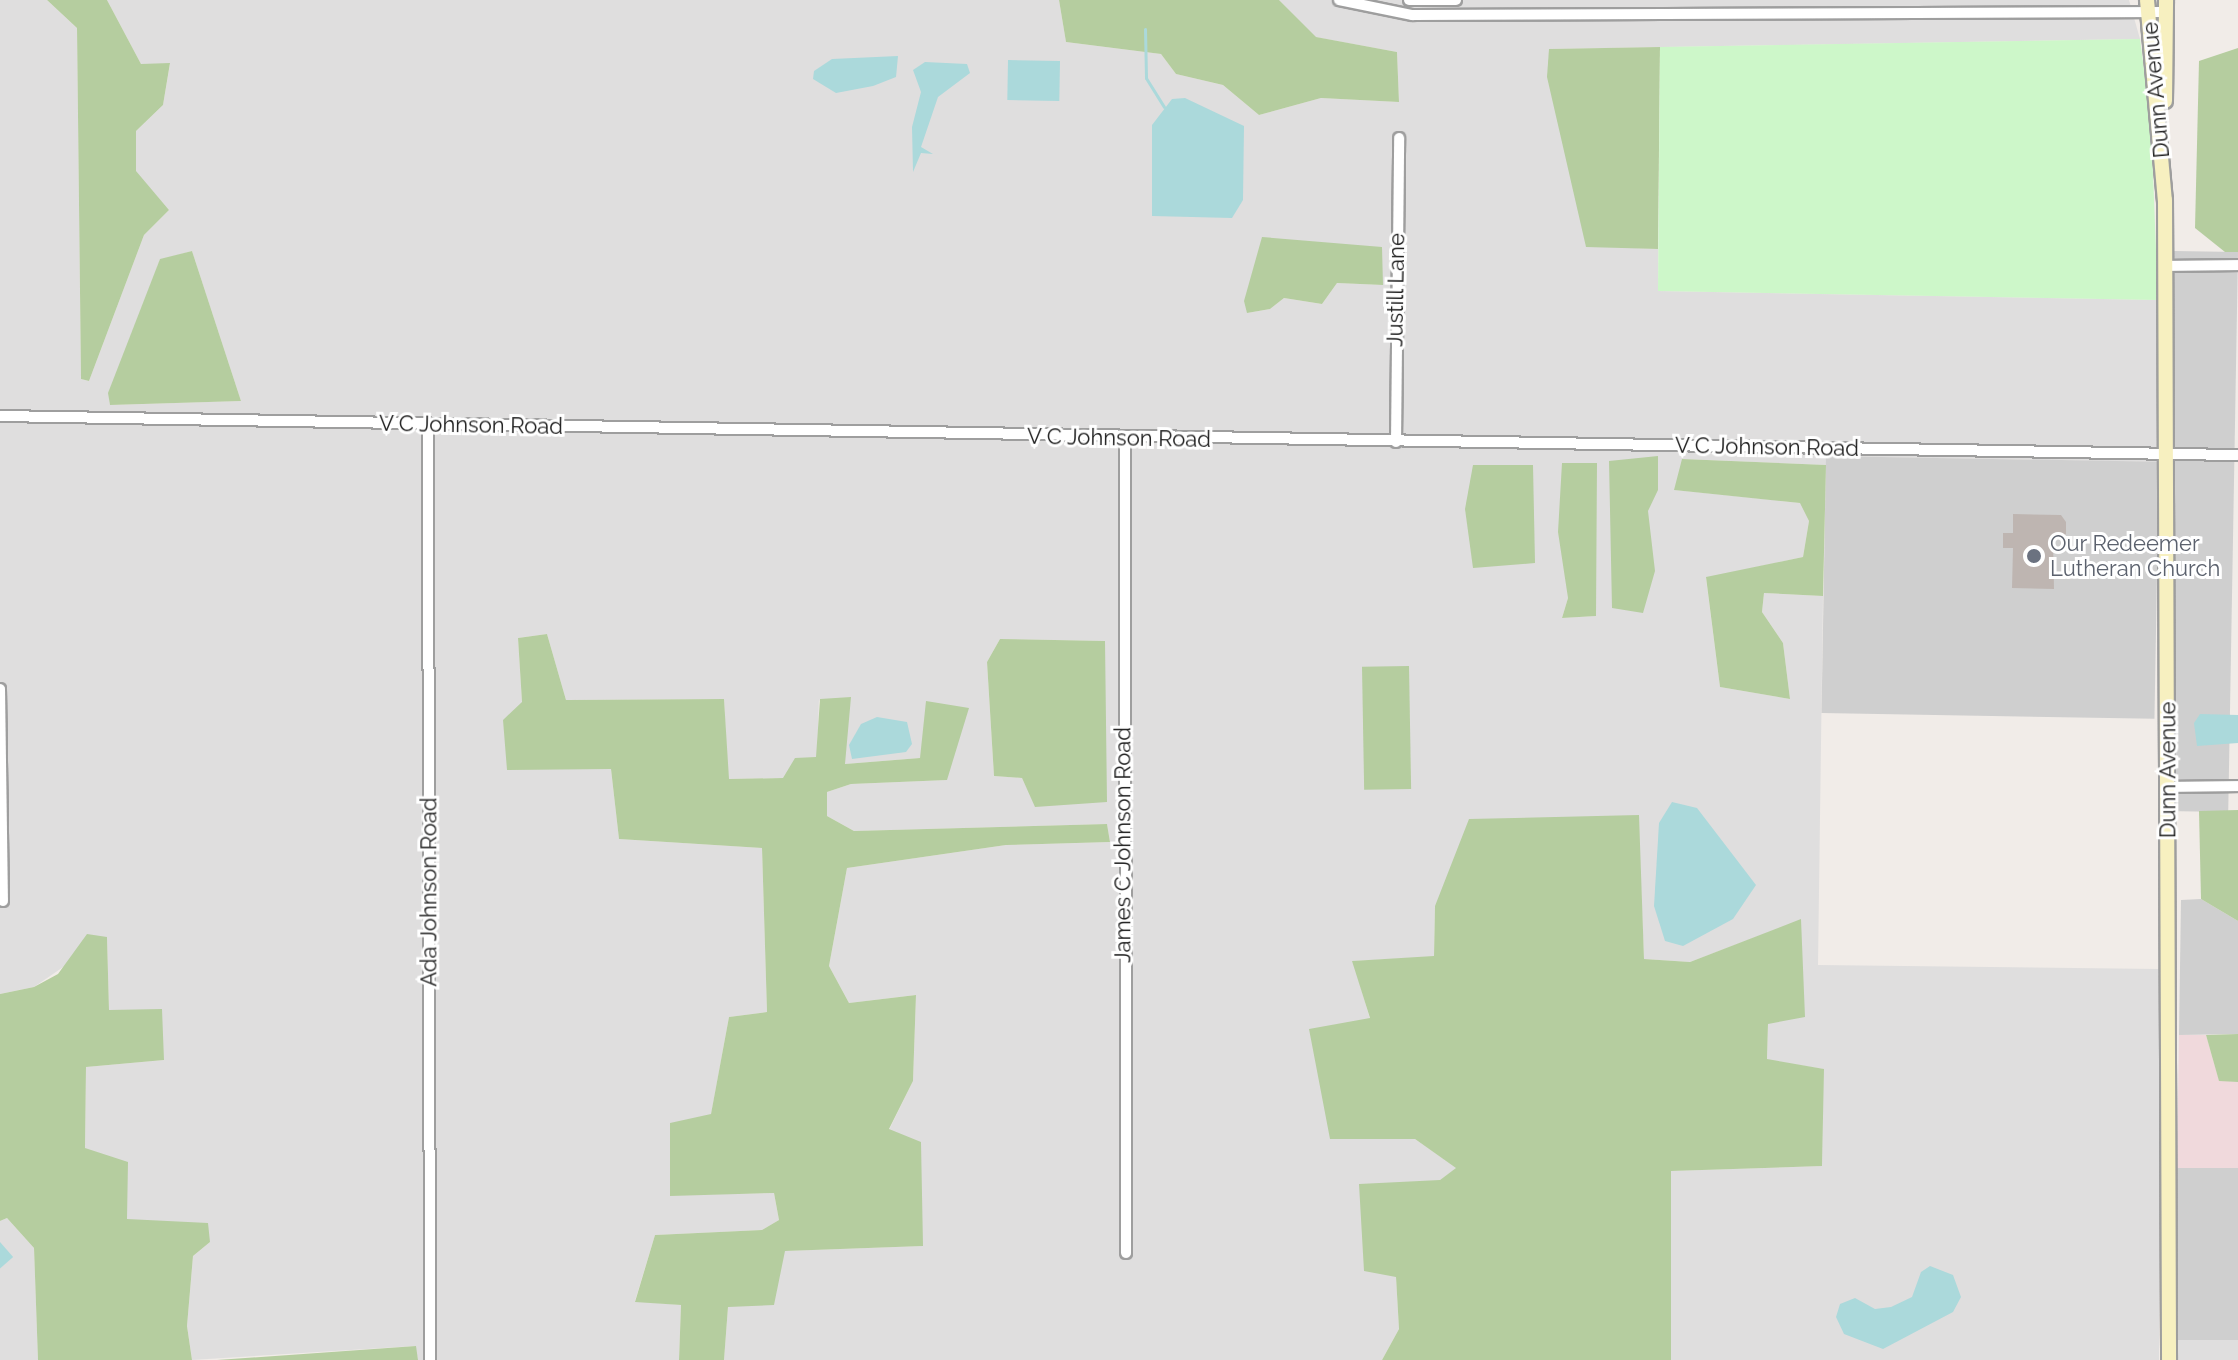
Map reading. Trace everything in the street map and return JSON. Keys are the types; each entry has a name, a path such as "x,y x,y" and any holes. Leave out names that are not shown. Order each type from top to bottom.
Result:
{"main road":[{"name":"Dunn Avenue","path":"2148,6 2164,181"},
{"name":"Dunn Avenue","path":"2166,6 2169,1360"}],"street":[{"path":"1339,0 1412,15 1778,14 2166,6"},
{"path":"1409,0 1456,0"},
{"path":"1573,0 1573,15"},
{"path":"1777,0 1778,14"},
{"name":"Justill Lane","path":"1396,442 1399,138"},
{"path":"2166,266 2238,265"},
{"name":"V C Johnson Road","path":"0,416 2238,455"},
{"name":"Ada Johnson Road","path":"428,425 430,1360"},
{"name":"James C Johnson Road","path":"1125,438 1126,1253"},
{"path":"0,689 3,901"},
{"path":"2168,787 2238,786"}],"shaded area":[{"path":"0,0 47,0 77,28 81,379 89,381 144,235 169,210 136,172 136,131 163,105 170,64 141,64 107,0 1059,0 1066,42 1161,54 1176,74 1223,85 1259,115 1321,98 1399,102 1397,52 1315,37 1279,0 2129,0 2140,39 1550,49 1586,246 1658,249 1658,291 2158,300 2159,462 1827,456 1826,465 1683,459 1675,490 1801,503 1809,521 1803,557 1706,578 1720,687 1790,699 1783,643 1762,612 1764,593 1823,596 1818,965 2159,969 2159,1360 1671,1360 1671,1171 1822,1166 1823,1069 1767,1060 1768,1024 1801,920 1690,962 1644,959 1638,815 1435,906 1434,957 1353,961 1370,1019 1330,1139 1415,1139 1457,1168 1440,1180 1396,1277 1399,1329 1382,1360 724,1360 728,1307 784,1251 923,1246 889,1130 913,1081 916,995 849,1003 829,966 847,868 1006,845 1110,842 1107,824 854,831 827,816 827,792 851,784 947,780 920,758 845,764 819,699 817,757 783,778 728,779 724,699 566,700 547,634 518,638 522,702 611,769 619,839 762,848 767,1012 729,1017 711,1115 670,1195 774,1193 779,1220 762,1230 655,1235 635,1301 681,1305 679,1360 418,1360 415,1346 192,1360 187,1326 193,1256 210,1242 127,1219 85,1148 86,1067 164,1060 109,1010 107,937 34,987 0,994","holes":["1382,248 1382,285 1337,283 1322,304 1284,298 1270,309 1247,313","192,251 241,401 110,405 109,393 160,260","1562,463 1596,463 1596,616 1562,618 1568,598","1000,639 1105,641 1036,807 1022,778 994,776 987,662","1408,666 1411,789 1367,789"]},
{"path":"2174,251 2238,252 2228,812 2164,811"},
{"path":"1826,456 2159,462 2154,719 1822,713"},
{"path":"2201,899 2238,921 2238,1034 2179,1035 2181,900"},
{"path":"2179,1035 2206,1035 2219,1080 2238,1082 2238,1168 2177,1169"},
{"path":"2177,1168 2238,1168 2238,1340 2177,1340"},
{"path":"7,1218 34,1248 38,1360 0,1360 0,1221"},
{"path":"2177,1340 2238,1340 2238,1360 2177,1360"}],"green space":[{"path":"47,0 107,0 141,64 170,63 163,105 136,131 136,171 169,210 144,235 89,381 81,379 77,28"},
{"path":"1059,0 1279,0 1316,37 1397,52 1399,102 1321,98 1259,115 1223,85 1176,74 1161,54 1066,42"},
{"path":"2140,39 2151,124 2158,300 1658,291 1660,47"},
{"path":"1660,47 1658,249 1586,247 1547,77 1549,49"},
{"path":"2238,48 2238,252 2225,252 2195,228 2199,61"},
{"path":"1262,237 1382,247 1383,285 1337,283 1322,304 1284,298 1270,309 1247,313 1244,301"},
{"path":"192,251 241,401 110,405 108,393 160,259"},
{"path":"1658,456 1658,490 1648,511 1655,571 1643,613 1612,608 1609,461"},
{"path":"1682,459 1826,465 1823,596 1764,593 1762,612 1783,643 1790,699 1720,687 1706,577 1803,557 1809,521 1800,503 1674,490"},
{"path":"1562,463 1597,463 1596,616 1562,618 1568,598 1558,532"},
{"path":"1473,465 1533,465 1535,563 1473,568 1465,509"},
{"path":"547,634 566,700 724,699 729,779 783,778 795,758 816,757 820,699 851,697 845,764 920,758 926,701 969,708 947,780 851,784 827,792 827,816 854,831 1107,824 1110,842 1006,845 847,868 829,966 849,1003 916,995 913,1081 889,1129 921,1142 923,1246 785,1251 774,1305 728,1307 724,1360 679,1360 681,1305 635,1302 655,1235 762,1230 779,1220 774,1193 670,1196 670,1123 711,1114 729,1017 767,1012 762,848 619,839 611,769 507,770 503,720 522,702 518,638"},
{"path":"1000,639 1105,641 1107,802 1035,807 1022,778 994,776 987,662"},
{"path":"1409,666 1411,789 1364,790 1362,667"},
{"path":"2238,810 2238,921 2201,899 2199,811"},
{"path":"1639,815 1644,959 1690,962 1801,919 1805,1017 1768,1024 1767,1059 1824,1069 1822,1166 1671,1171 1671,1360 1382,1360 1399,1329 1396,1277 1364,1271 1359,1184 1440,1180 1456,1168 1415,1139 1330,1139 1309,1029 1370,1018 1352,961 1434,956 1435,906 1469,819"},
{"path":"87,934 107,937 109,1010 162,1009 164,1060 86,1067 85,1148 128,1162 127,1219 208,1223 210,1242 193,1256 187,1326 192,1360 38,1360 34,1248 7,1218 0,1221 0,994 34,987 58,974"},
{"path":"2238,1034 2238,1082 2219,1081 2206,1035"},
{"path":"416,1346 418,1360 217,1360"}],"water":[{"path":"898,56 896,77 873,86 836,93 813,79 814,71 832,59"},
{"path":"1008,60 1060,61 1059,101 1007,100"},
{"path":"925,62 967,64 970,73 938,97 921,147 933,154 921,153 913,172 912,127 921,92 913,70"},
{"path":"1185,98 1244,126 1243,200 1232,218 1152,216 1152,125 1172,99"},
{"path":"2200,714 2238,715 2238,743 2197,746 2194,723"},
{"path":"877,717 907,722 912,744 906,752 852,759 849,745 861,724"},
{"path":"1672,802 1697,808 1756,885 1733,919 1683,946 1665,941 1654,906 1659,823"},
{"path":"0,1242 13,1257 0,1269"},
{"path":"1930,1266 1953,1275 1961,1297 1953,1312 1883,1349 1844,1334 1836,1317 1840,1304 1855,1298 1875,1309 1891,1307 1912,1297 1921,1272"}],"building":[{"name":"Our Redeemer Lutheran Church","path":"2013,514 2061,515 2066,522 2066,534 2053,542 2054,589 2012,588 2013,548 2003,548 2003,533 2013,533"}],"waterway":[{"path":"1145,29 1146,78 1164,107"}],"place":[{"name":"Our Redeemer Lutheran Church","path":"2034,556"}]}
